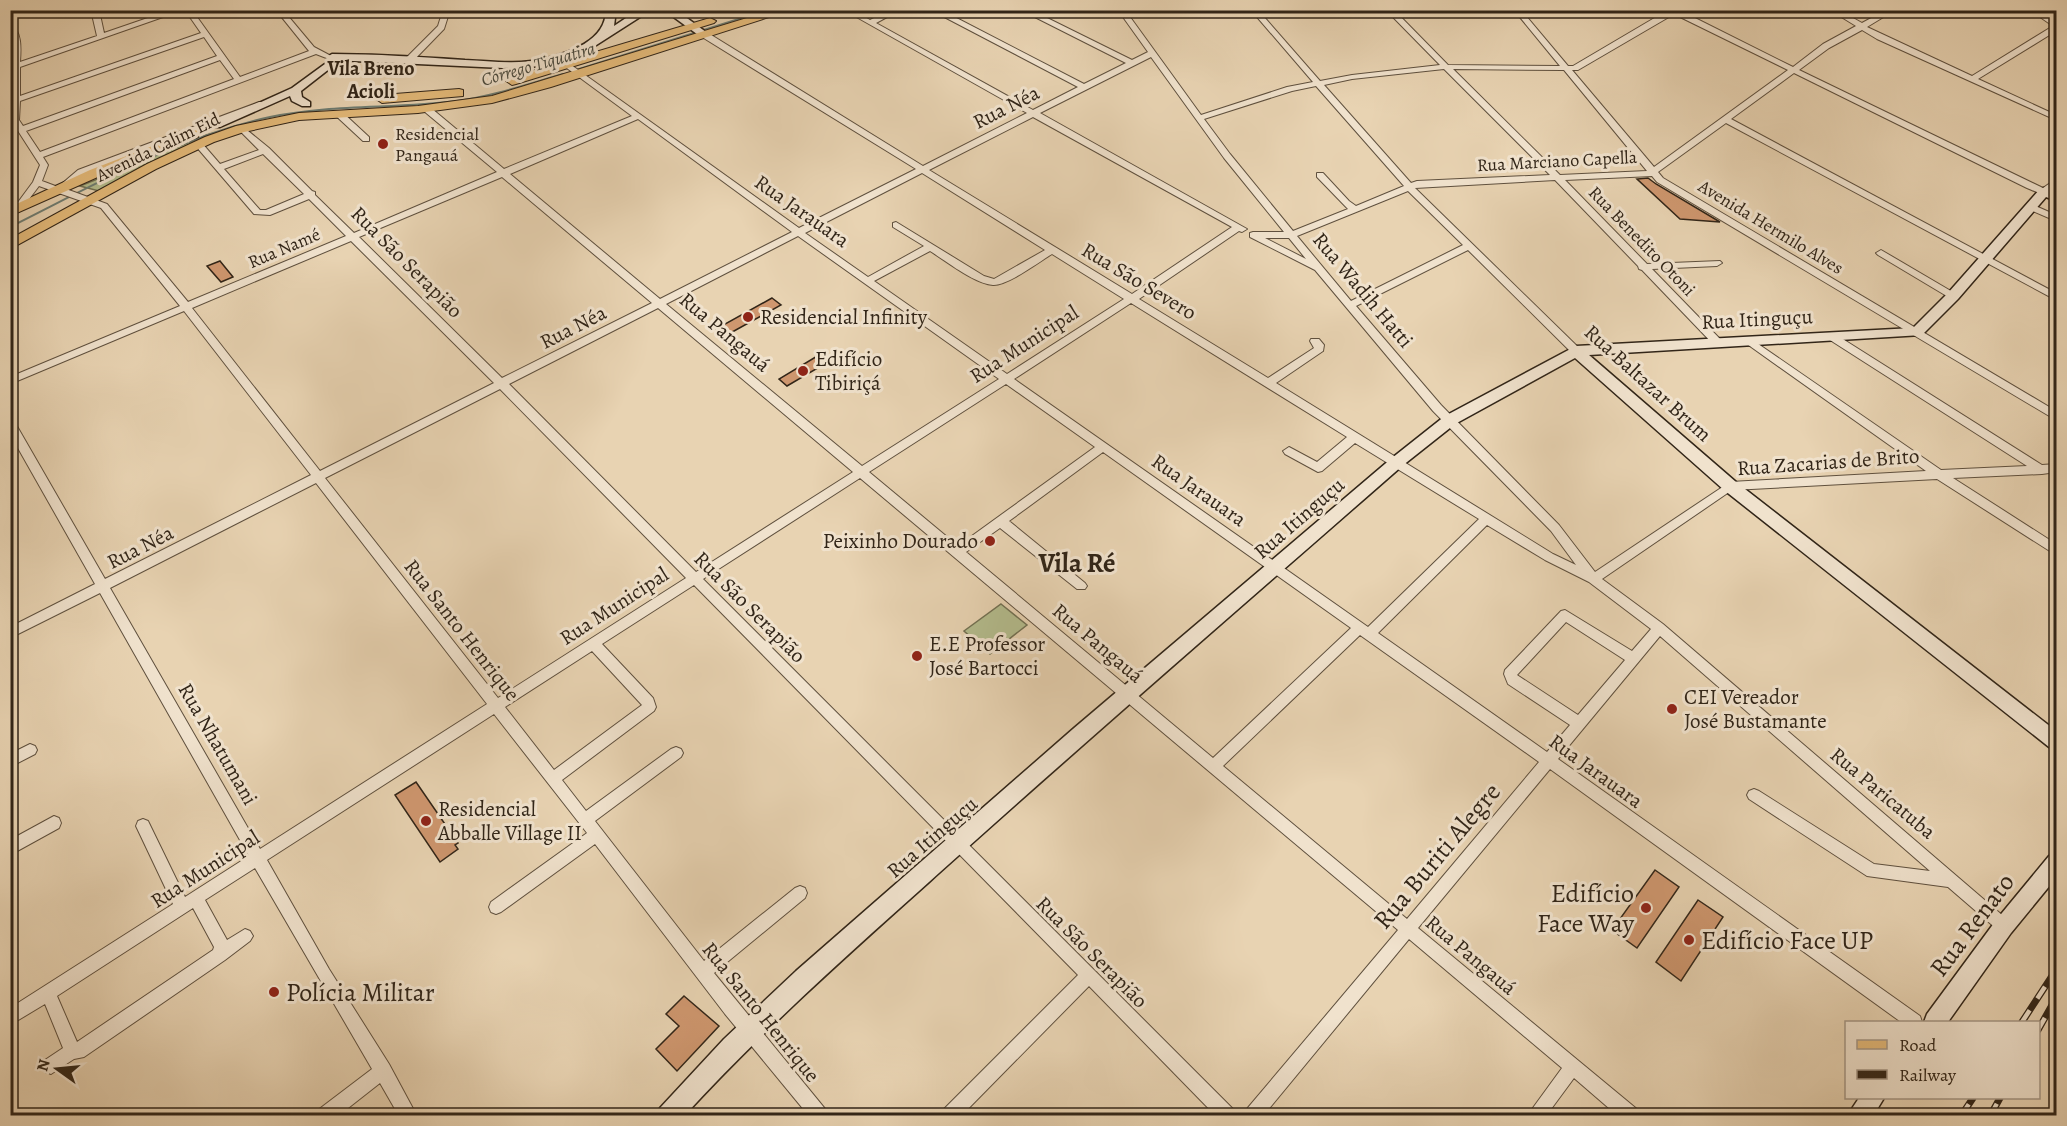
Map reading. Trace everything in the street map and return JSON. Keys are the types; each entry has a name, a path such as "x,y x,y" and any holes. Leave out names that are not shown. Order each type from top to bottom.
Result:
{"main road":[{"path":"596,41 609,27 611,13 646,10"},
{"path":"216,125 296,90 313,76 322,57 529,65 549,62 570,55 646,10"},
{"path":"655,10 678,30"},
{"name":"Rua São Severo","path":"669,10 698,31"},
{"name":"Avenida Calim Eid","path":"12,244 88,199 198,144 242,128 294,117 428,110 482,102 579,74 698,31 744,10"},
{"name":"Avenida Calim Eid","path":"15,205 63,190 216,125 255,114 306,104 459,93 504,84 678,30 698,31 786,10"},
{"path":"296,90 296,99 306,104"},
{"path":"1917,332 1953,296 2044,192 2056,197"},
{"path":"2032,206 2056,209"},
{"name":"Rua Itinguçu","path":"668,1116 804,979 1397,462 1450,420 1576,351 1917,332"},
{"name":"Rua Baltazar Brum","path":"1576,351 1730,486 2056,741"},
{"name":"Rua Renato","path":"1936,1021 2004,926 2056,863"},
{"path":"1858,1116 1872,1099"}],"street":[{"path":"95,10 101,37"},
{"path":"14,66 180,10"},
{"path":"188,10 238,79"},
{"path":"39,155 238,79 322,57 279,10"},
{"path":"410,59 441,27 447,10"},
{"path":"847,10 1318,269"},
{"path":"869,22 897,10"},
{"path":"934,10 1083,87"},
{"path":"1024,10 1131,63"},
{"name":"Rua Wadih Hatti","path":"1121,10 1198,118 1318,269 1437,408 1555,528 1593,579"},
{"name":"Rua Baltazar Brum","path":"1254,10 1407,186 1576,351"},
{"name":"Rua Benedito Otoni","path":"1389,10 1557,177 1718,343"},
{"name":"Avenida Hermilo Alves","path":"1517,10 1568,68 1652,173 1662,181 2056,416"},
{"path":"1833,10 1861,27 2056,118"},
{"name":"Rua Marciano Capella","path":"1291,235 1407,186 1422,183 1652,173 1728,120 1826,46 1892,10"},
{"path":"1973,80 2056,26 2033,10"},
{"path":"1198,118 1272,94 1317,83 1444,67 1568,68 1581,66 1673,11 2044,192 2056,182"},
{"path":"10,24 17,39 12,101 14,115 20,130 44,165 37,182 15,205"},
{"name":"Rua São Severo","path":"698,31 1550,557 1593,579"},
{"path":"12,101 205,34"},
{"name":"Rua Néa","path":"10,633 800,234 1152,53"},
{"path":"20,130 221,57"},
{"name":"Rua Jarauara","path":"567,64 636,117 800,234 1548,760 1911,1021"},
{"path":"63,190 81,172 246,109 272,102"},
{"name":"Rua Pangauá","path":"428,110 1632,1116"},
{"path":"338,113 366,139"},
{"name":"Rua Namé","path":"10,381 636,117"},
{"path":"1728,120 2056,297"},
{"name":"Rua São Serapião","path":"242,128 312,194 502,383 957,845 1228,1116"},
{"path":"198,144 260,214 312,194"},
{"path":"218,168 266,150"},
{"path":"1320,175 1346,203 1355,209"},
{"name":"Rua Santo Henrique","path":"37,182 104,206 186,307 703,972 820,1116"},
{"path":"2032,206 2056,218"},
{"path":"896,225 981,278 994,282 1052,250"},
{"name":"Rua Municipal","path":"10,1017 1006,379 1238,227"},
{"path":"1253,235 1291,235"},
{"path":"1350,305 1469,246"},
{"path":"867,281 930,247"},
{"path":"1881,254 1953,296"},
{"path":"1642,267 1717,262"},
{"path":"1834,338 2042,470"},
{"path":"1268,383 1319,349 1315,341"},
{"path":"1751,342 1940,475 2056,549"},
{"name":"Rua Nhatumani","path":"10,424 324,974 409,1116"},
{"path":"1289,451 1318,468 1356,436"},
{"path":"958,552 1103,447"},
{"name":"Rua Zacarias de Brito","path":"1593,579 1730,486 2056,468"},
{"path":"1214,766 1487,518"},
{"path":"1000,521 1081,585"},
{"name":"Rua Paricatuba","path":"1593,579 1659,628 2004,926"},
{"path":"1580,723 1513,680 1510,674 1565,615 1634,659"},
{"name":"Rua Buriti Alegre","path":"1252,1116 1659,628"},
{"path":"553,779 649,707 648,702 593,643"},
{"path":"10,761 30,750"},
{"path":"585,820 676,753"},
{"path":"1754,795 1872,870 1954,881"},
{"path":"10,848 54,823"},
{"path":"143,825 182,907"},
{"path":"496,907 596,835"},
{"path":"703,972 800,893"},
{"path":"196,898 222,946 222,952"},
{"path":"51,1065 72,1051 78,1051 245,936"},
{"path":"949,1116 1088,976"},
{"path":"48,993 72,1051"},
{"path":"1535,1116 1573,1067"},
{"path":"324,1116 383,1070"}],"green space":[{"path":"246,124 99,191 80,186 207,135"},
{"path":"1001,604 1027,625 990,654 964,631"}],"building":[{"path":"1648,178 1720,222 1680,219 1637,179"},
{"path":"220,261 233,277 221,282 207,266"},
{"name":"Residencial Infinity","path":"772,298 781,305 725,336 716,329"},
{"name":"Edifício Tibiriçá","path":"819,355 828,362 787,386 779,379"},
{"name":"Residencial Abballe Village II","path":"416,782 458,843 455,845 458,849 440,862 395,795"},
{"name":"Edifício Face Way","path":"1655,870 1679,887 1637,948 1612,930"},
{"name":"Edifício Face UP","path":"1698,900 1723,917 1681,981 1656,962"},
{"path":"684,996 719,1026 677,1071 656,1049 679,1026 666,1014"}],"waterway":[{"name":"Córrego Tiquatira","path":"576,70 767,10"},
{"name":"Córrego Tiquatira","path":"10,227 137,164 202,137 236,126 270,117 317,110 470,99 563,74"}],"railway":[{"path":"2023,1021 2056,970"},
{"path":"2040,1026 2056,998"},
{"path":"1961,1116 1972,1099"},
{"path":"1990,1116 1999,1099"},
{"path":"2051,1116 2056,1106"}],"place":[{"name":"Residencial Pangauá","path":"383,144"},
{"name":"Residencial Infinity","path":"748,317"},
{"name":"Edifício Tibiriçá","path":"803,371"},
{"name":"Peixinho Dourado","path":"990,541"},
{"name":"E.E Professor José Bartocci","path":"917,656"},
{"name":"CEI Vereador José Bustamante","path":"1672,709"},
{"name":"Residencial Abballe Village II","path":"426,821"},
{"name":"Edifício Face Way","path":"1646,908"},
{"name":"Edifício Face UP","path":"1689,940"},
{"name":"Polícia Militar","path":"274,992"}],"district":[{"name":"Vila Breno Acioli","path":"371,80"},
{"name":"Vila Ré","path":"1077,563"}]}
